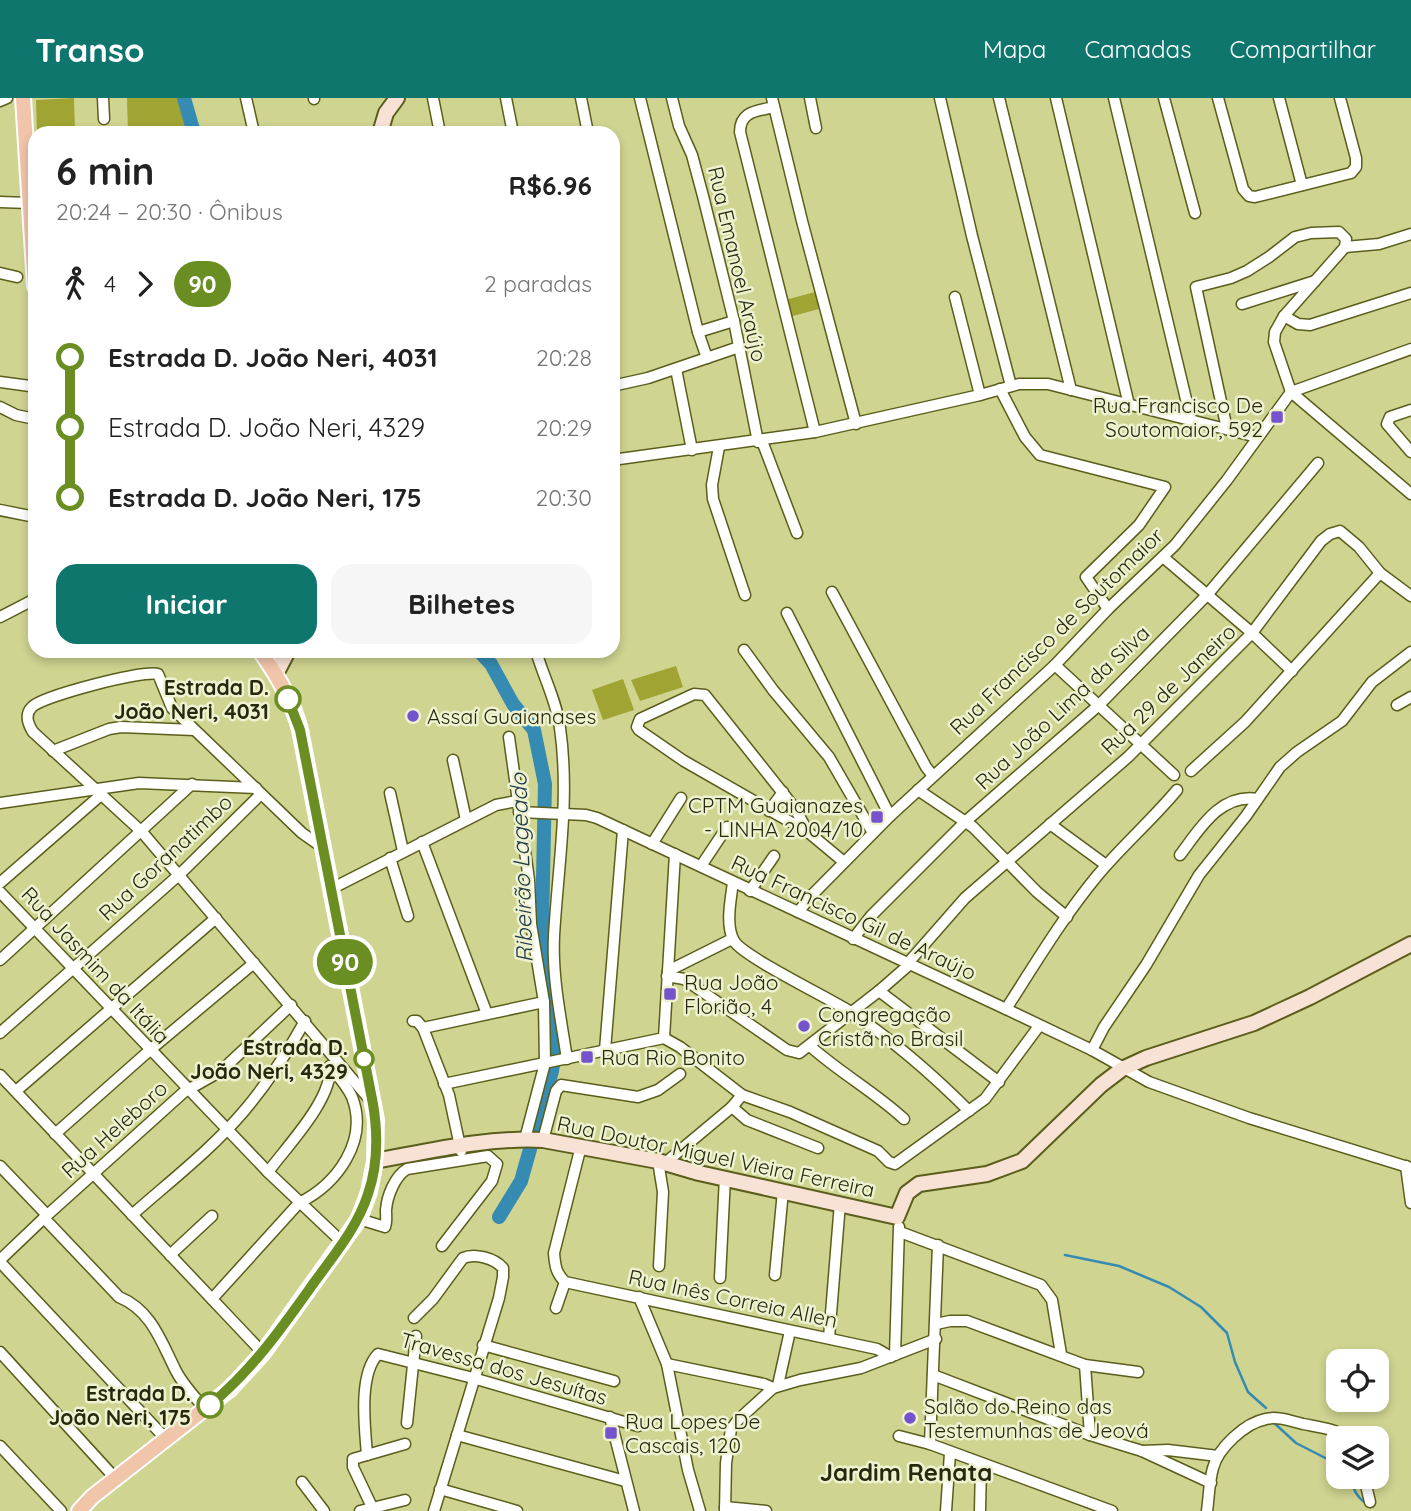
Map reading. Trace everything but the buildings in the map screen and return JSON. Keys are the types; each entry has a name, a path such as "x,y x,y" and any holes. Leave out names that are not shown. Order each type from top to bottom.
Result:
{"main road":[{"path":"23,98 28,186"},
{"path":"79,1511 114,1478 235,1384 263,1353 343,1243 359,1219 369,1192 375,1161 376,1120 373,1104 297,717 276,674 265,658"}],"street":[{"path":"0,101 7,98"},
{"path":"103,98 104,119"},
{"path":"246,98 252,126"},
{"path":"382,126 386,113 397,98"},
{"path":"433,98 439,126"},
{"path":"506,98 512,126"},
{"path":"581,98 587,126"},
{"path":"640,98 698,332 707,358"},
{"name":"Rua Emanoel Araújo","path":"672,98 679,126 692,155 734,321 760,441 797,533"},
{"path":"810,98 816,128"},
{"path":"940,98 1006,388 1025,437 1040,456 1166,487 1139,524 1086,578 1108,609"},
{"path":"999,98 1071,390"},
{"path":"1056,98 1129,405"},
{"path":"1114,98 1191,420"},
{"path":"1164,98 1195,213"},
{"path":"1218,98 1242,189 1255,197 1351,173 1356,166 1356,158 1340,98"},
{"path":"1279,98 1302,185"},
{"path":"816,432 740,132 744,117 773,103 856,424"},
{"path":"0,202 28,203"},
{"path":"1227,429 1196,292 1198,286 1231,278 1259,264 1295,237 1311,233 1339,233 1344,236 1345,245 1284,316 1275,332 1274,342 1291,392 1411,494"},
{"path":"1345,245 1379,244 1411,234"},
{"path":"0,273 18,276"},
{"path":"1242,304 1315,280"},
{"path":"1284,316 1298,324 1310,325 1411,293"},
{"path":"955,297 980,395"},
{"path":"698,332 734,321"},
{"path":"620,384 648,378 739,347"},
{"path":"1291,392 1411,349"},
{"path":"676,369 692,450"},
{"path":"0,382 28,386"},
{"path":"620,459 816,432 1033,383 1071,390 1256,437"},
{"name":"Rua Francisco de Soutomaior","path":"798,912 890,816 1055,665 1108,609 1163,557 1196,520 1291,392"},
{"path":"0,407 28,418"},
{"path":"1411,410 1390,417 1387,421 1388,426 1411,452"},
{"path":"719,447 712,485 713,499 745,595"},
{"name":"Rua João Lima da Silva","path":"853,939 871,916 965,822 1099,705 1207,595 1318,463"},
{"path":"0,510 28,516"},
{"name":"Rua 29 de Janeiro","path":"810,1046 879,991 909,963 965,898 1142,744 1252,633 1321,541 1340,531 1359,547 1380,573"},
{"path":"1163,557 1292,671"},
{"path":"1191,771 1245,722 1380,573 1411,596"},
{"path":"832,592 933,776"},
{"path":"0,617 28,603"},
{"path":"787,612 890,816"},
{"path":"744,650 773,690 829,757 873,833"},
{"path":"1092,1050 1199,875 1272,776 1288,759 1342,721 1372,682 1411,652"},
{"path":"276,674 286,658"},
{"path":"538,658 560,724 565,774 565,814 554,951 565,1059"},
{"path":"1055,665 1174,775"},
{"path":"322,847 303,833 172,708 158,674 116,678 32,707 27,719 33,732 142,832 373,1104"},
{"path":"808,832 783,792 705,695 694,694 640,719 637,727 639,730 684,761 808,832 844,862"},
{"path":"1397,705 1411,697"},
{"path":"53,751 109,729 121,727 194,730"},
{"path":"509,737 529,880 531,924 544,1002 548,1063 525,1139"},
{"path":"453,760 466,820"},
{"path":"0,803 99,792 139,783 192,784 259,791"},
{"path":"0,960 192,784"},
{"path":"918,790 965,822 1037,892 1067,917"},
{"path":"1006,1009 1067,917 1106,865 1153,819 1177,790"},
{"name":"Rua Goranatimbo","path":"0,1033 180,874 259,791"},
{"path":"0,883 99,792"},
{"path":"769,811 783,792"},
{"path":"390,793 403,851"},
{"path":"652,844 681,798"},
{"path":"1180,855 1221,807 1239,799 1256,799"},
{"path":"331,889 466,820 496,806 517,801"},
{"name":"Rua Francisco Gil de Araújo","path":"519,812 597,818 1092,1050 1149,1082 1249,1118 1409,1167"},
{"path":"1050,824 1106,865"},
{"path":"701,866 727,827"},
{"path":"605,1050 623,830"},
{"path":"422,842 487,1014"},
{"path":"664,1038 675,854"},
{"path":"750,891 774,856"},
{"path":"390,858 408,916"},
{"path":"733,882 730,904 732,939 752,955 851,1013 915,1060 969,1111"},
{"name":"Rua Jasmim da Itália","path":"0,892 268,1172 343,1243"},
{"path":"16,1091 216,918"},
{"path":"667,973 732,939"},
{"path":"893,1356 898,1224 907,1193 919,1184 994,1172 1022,1161 1101,1085 1122,1069 1146,1058 1254,1023 1310,998 1411,944"},
{"path":"55,1134 150,1050 254,964"},
{"path":"667,973 689,983 792,1053 799,1053 810,1046 833,1067 878,1097 904,1119"},
{"path":"879,991 999,1082"},
{"path":"423,1028 544,1002"},
{"name":"Rua Heleboro","path":"0,1261 45,1217 188,1090 221,1070 291,1005"},
{"path":"132,1215 227,1130 270,1078 305,1021"},
{"path":"413,1021 423,1028 444,1084 461,1153"},
{"path":"444,1084 664,1038 745,1096 790,1112 878,1151 893,1164 985,1099 1039,1026"},
{"path":"212,1299 299,1203 312,1196 334,1177 350,1153 357,1122 353,1099 330,1066 324,1045"},
{"path":"268,1172 319,1102 329,1083 330,1066"},
{"path":"543,1140 556,1091 561,1085 638,1097 658,1090 680,1074"},
{"path":"0,1075 263,1353"},
{"path":"659,1266 662,1162 745,1096"},
{"path":"732,1107 747,1120 818,1148"},
{"name":"Rua Doutor Miguel Vieira Ferreira","path":"375,1161 461,1153 525,1139 543,1140 662,1162 840,1203 898,1224"},
{"path":"556,1308 565,1282 555,1268 554,1253 581,1146"},
{"path":"359,1219 385,1227 387,1203 402,1171 461,1153 488,1156 496,1164 496,1172 442,1246"},
{"path":"0,1166 119,1297 133,1304 152,1323 181,1378 205,1409"},
{"path":"1409,1167 1411,1203"},
{"path":"720,1278 724,1177"},
{"path":"775,1275 783,1191"},
{"path":"829,1338 840,1203"},
{"path":"170,1255 212,1216"},
{"path":"898,1224 939,1245 1041,1285 1052,1300 1060,1354"},
{"path":"930,1444 939,1245"},
{"path":"414,1318 433,1299 463,1258 474,1256 496,1262 503,1268 503,1277 484,1345 434,1511"},
{"path":"0,1261 165,1438"},
{"name":"Rua Inês Correia Allen","path":"565,1282 829,1338 877,1349 893,1356"},
{"path":"639,1297 667,1364 688,1470 700,1511"},
{"path":"936,1324 967,1321 1085,1365 1138,1372"},
{"path":"766,1511 725,1509 726,1463 732,1429 738,1420 775,1387 790,1331"},
{"path":"407,1423 416,1336"},
{"path":"667,1364 775,1387 861,1368 936,1339"},
{"path":"484,1345 614,1381"},
{"path":"0,1352 114,1478"},
{"name":"Travessa dos Jesuítas","path":"367,1455 364,1400 373,1361 375,1356 382,1354 638,1426"},
{"path":"1085,1365 1090,1435"},
{"path":"933,1376 1090,1435 1142,1451 1211,1483"},
{"path":"610,1417 634,1511"},
{"path":"1207,1511 1213,1468 1218,1456 1246,1429 1266,1419 1282,1419 1326,1429"},
{"path":"457,1434 625,1481"},
{"path":"899,1436 930,1444 1112,1511"},
{"path":"372,1507 352,1462 356,1458 405,1444"},
{"path":"0,1446 61,1511"},
{"path":"1142,1451 1168,1450 1218,1456"},
{"path":"946,1511 950,1453"},
{"path":"980,1511 981,1464"},
{"path":"303,1482 324,1511"},
{"path":"440,1489 517,1511"},
{"path":"1367,1489 1370,1502"},
{"path":"360,1511 405,1500"}],"shaded area":[{"path":"74,98 75,126 37,126 36,100"},
{"path":"127,98 182,98 188,126 128,126"},
{"path":"815,292 819,309 789,317 785,300"},
{"path":"676,666 683,687 640,701 631,680"},
{"path":"623,679 634,710 603,720 592,690"}],"waterway":[{"name":"Ribeirão Lageado","path":"184,98 192,126"},
{"name":"Ribeirão Lageado","path":"485,658 513,704 534,730 545,784 542,926 556,1045 552,1071 521,1181 499,1217"},
{"path":"1065,1255 1119,1266 1169,1287 1201,1307 1227,1333 1235,1362 1248,1392 1266,1408"},
{"path":"1272,1421 1296,1443 1326,1458"},
{"path":"1354,1489 1357,1495 1372,1507"}],"bus line":[{"name":"90","path":"210,1405 247,1373 343,1243 359,1219 369,1192 375,1161 376,1120 373,1104 300,730 288,699"}],"place":[{"name":"Rua Francisco De Soutomaior, 592","path":"1277,417"},
{"name":"Estrada D. João Neri, 4031","path":"288,699"},
{"name":"Assaí Guaianases","path":"413,716"},
{"name":"CPTM Guaianazes - LINHA 2004/10","path":"877,817"},
{"name":"Rua João Florião, 4","path":"670,994"},
{"name":"Congregação Cristã no Brasil","path":"804,1026"},
{"name":"Rua Rio Bonito","path":"587,1057"},
{"name":"Estrada D. João Neri, 4329","path":"364,1059"},
{"name":"Estrada D. João Neri, 175","path":"210,1405"},
{"name":"Salão do Reino das Testemunhas de Jeová","path":"910,1418"},
{"name":"Rua Lopes De Cascais, 120","path":"611,1433"}],"district":[{"name":"Jardim Renata","path":"906,1472"}]}
